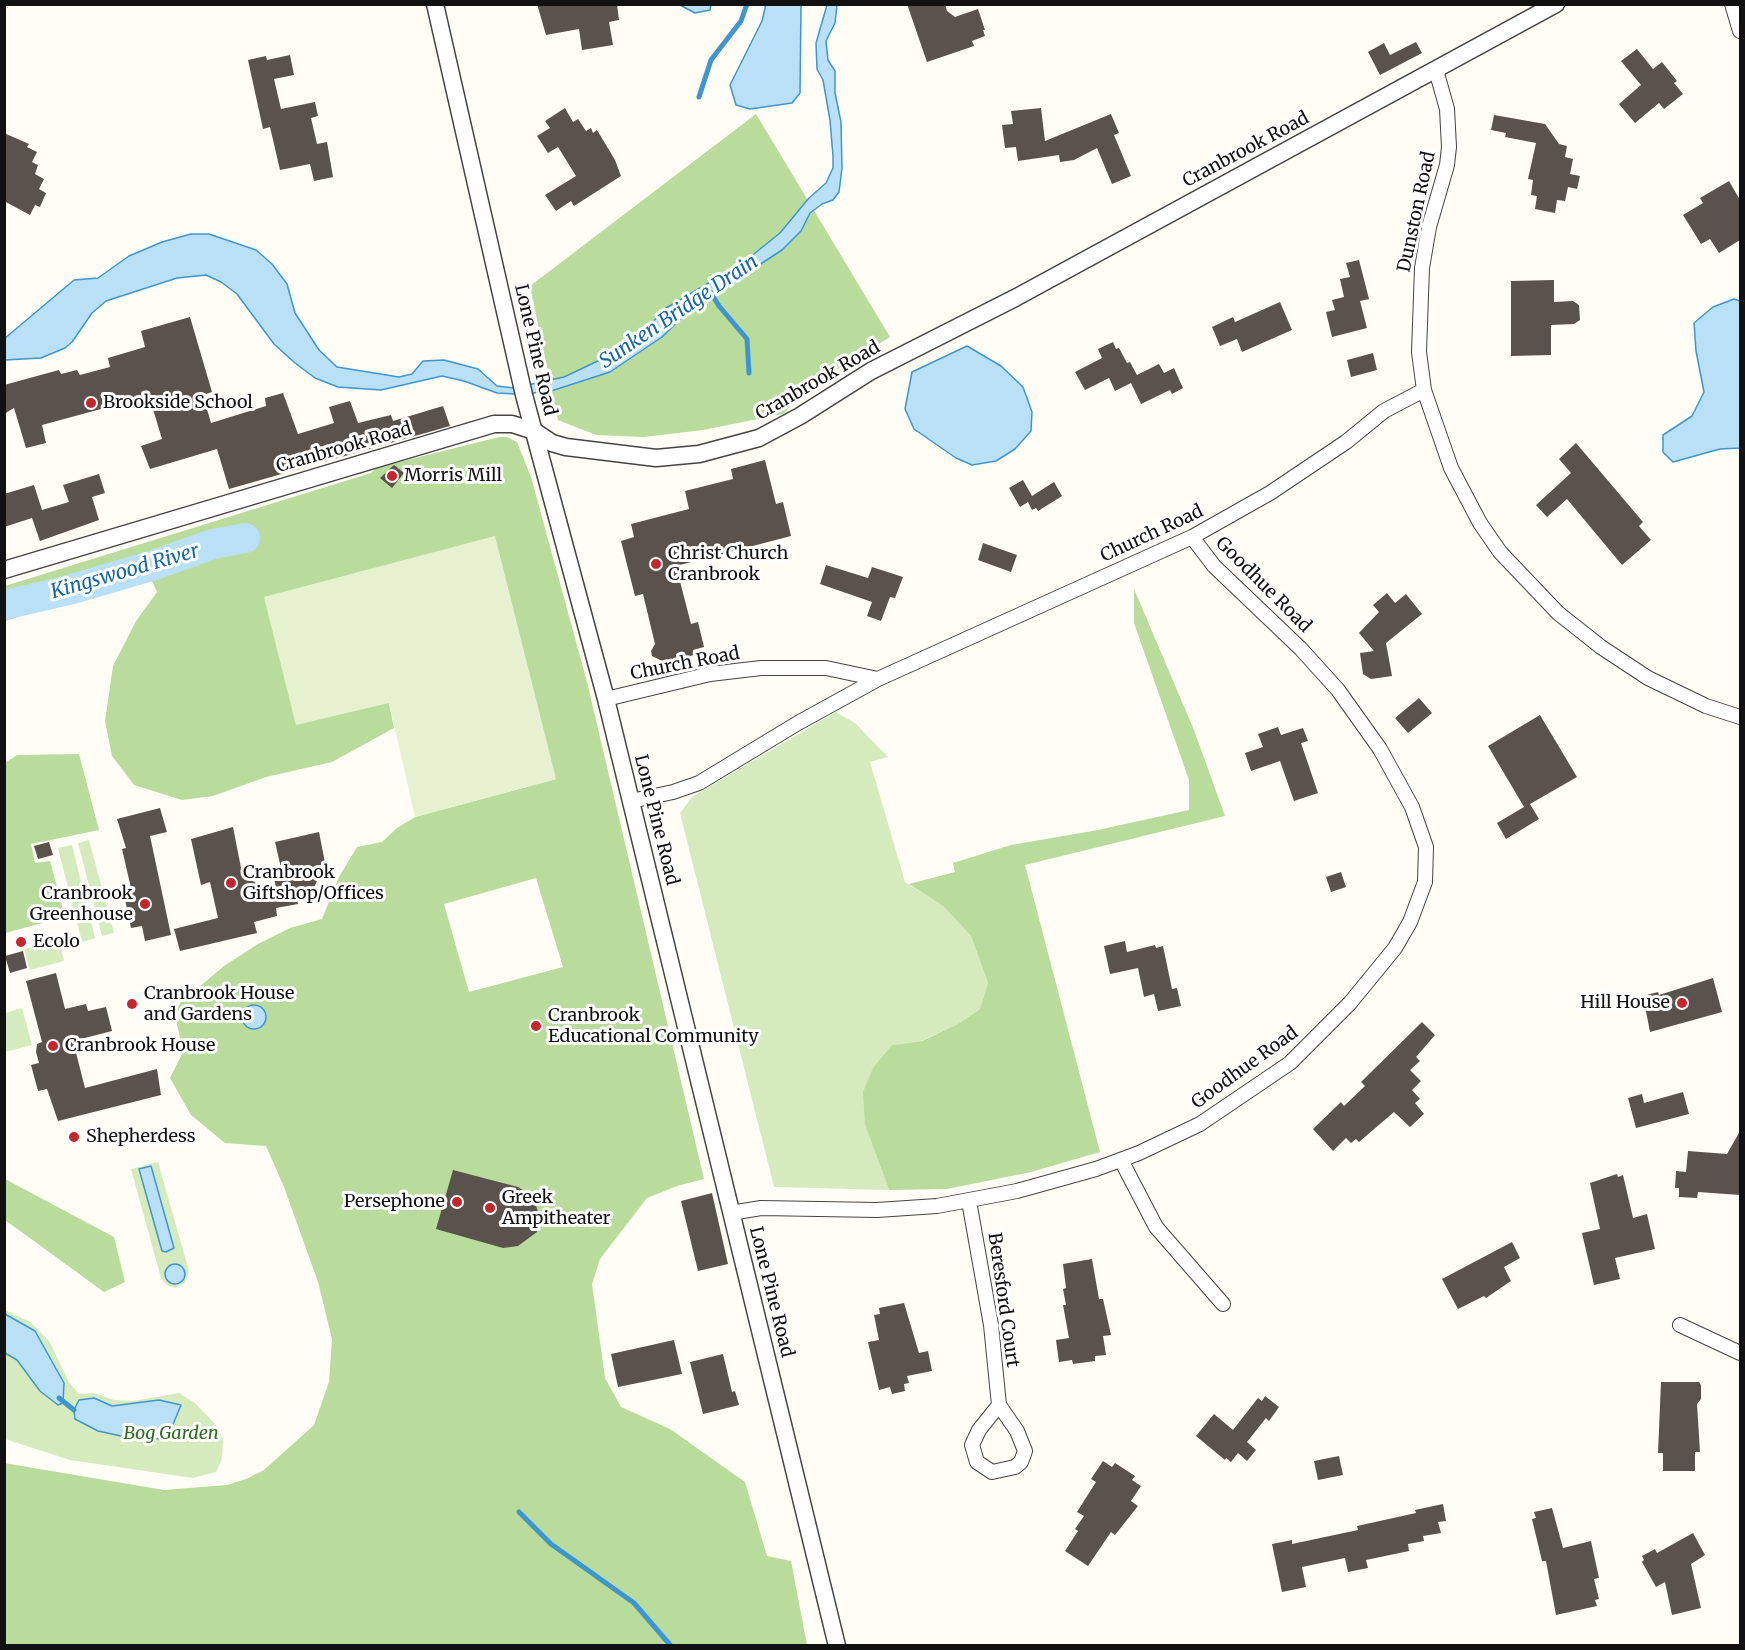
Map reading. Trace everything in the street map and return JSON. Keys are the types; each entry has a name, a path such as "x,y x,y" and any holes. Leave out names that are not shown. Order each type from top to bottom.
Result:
{"street":[{"name":"Lone Pine Road","path":"435,4 524,395 606,699 837,1646"},
{"name":"Cranbrook Road","path":"4,570 494,424 512,424 534,431 552,443 566,447 656,458 699,454 759,438 800,416 871,372 1015,298 1556,4"},
{"path":"1732,4 1740,31"},
{"name":"Dunston Road","path":"1436,70 1447,109 1449,147 1445,172 1429,227 1422,268 1419,352 1424,390 1440,440 1465,499 1500,552 1536,593 1601,647 1648,678 1706,706 1740,717"},
{"name":"Church Road","path":"631,801 673,792 699,783 798,723 878,679 1192,537 1270,493 1346,442 1384,411 1424,390"},
{"name":"Goodhue Road","path":"731,1213 761,1208 897,1209 969,1201 1066,1178 1121,1160 1200,1124 1269,1079 1307,1048 1350,1003 1395,948 1418,901 1425,882 1428,863 1422,831 1412,807 1391,767 1358,717 1321,670 1214,566 1192,537"},
{"name":"Church Road","path":"606,699 710,674 761,668 826,668 878,679"},
{"path":"1121,1160 1156,1227 1222,1304"},
{"name":"Beresford Court","path":"969,1201 991,1325 999,1405 1017,1431 1025,1451 1022,1462 1015,1467 992,1472 977,1462 972,1445 979,1430 999,1405"},
{"path":"1680,1325 1740,1353"}],"green space":[{"path":"756,114 890,337 809,387 783,414 703,430 644,437 596,435 558,420 530,286"},
{"path":"499,437 507,437 517,442 531,477 587,682 704,1179 677,1186 647,1198 600,1259 592,1284 605,1378 621,1407 670,1429 745,1482 767,1556 791,1561 807,1645 5,1645 4,1463 164,1490 227,1485 264,1470 314,1425 329,1382 332,1339 318,1282 284,1187 266,1146 225,1143 191,1115 170,1078 183,1052 175,1015 180,1003 224,966 258,944 290,928 322,919 339,877 357,847 382,842 397,828 415,817 556,779 389,703 394,728 332,762 266,777 213,796 182,800 134,785 112,756 105,721 113,666 136,621 157,592 150,577 5,621 5,586 371,473 376,468","holes":["536,878 563,967 469,992 444,904"]},
{"path":"495,536 556,779 415,817 389,703 296,725 264,597"},
{"path":"1134,589 1194,730 1225,816 1025,865 1100,1152 1031,1172 947,1189 889,1190 865,1125 863,1092 873,1068 892,1045 922,1041 958,1024 980,1009 988,983 971,936 943,906 909,884 955,872 953,863 1011,845 1098,830 1189,810 1189,780 1134,623"},
{"path":"836,712 855,723 888,757 870,762 905,882 943,906 971,936 988,983 980,1009 958,1024 921,1041 892,1045 865,1125 889,1190 774,1187 680,813 692,797"},
{"path":"79,754 99,830 31,844 35,863 50,861 65,917 5,933 5,763 17,755"},
{"path":"89,840 114,933 102,936 78,843"},
{"path":"72,845 95,938 82,942 58,848"},
{"path":"59,940 64,961 30,970 24,949"},
{"path":"22,1008 32,1045 5,1052 5,1013"},
{"path":"158,1162 189,1271 185,1283 175,1288 167,1285 161,1278 131,1169","holes":["174,1263 183,1267 185,1273 183,1280 177,1284 172,1283 165,1270"]},
{"path":"5,1179 114,1237 125,1282 104,1292 5,1220"},
{"name":"Bog Garden","path":"5,1310 30,1322 49,1341 69,1382 79,1394 94,1393 114,1400 133,1401 179,1393 195,1403 215,1424 223,1439 222,1459 216,1472 193,1478 70,1460 5,1439"}],"water":[{"path":"766,4 801,5 800,93 792,103 750,109 736,105 730,85 762,21"},
{"path":"680,5 711,5 710,10 695,13"},
{"name":"Sunken Bridge Drain","path":"827,5 837,5 835,23 826,41 828,60 835,71 835,93 841,122 842,168 839,192 833,200 822,204 810,213 801,231 782,250 690,310 662,337 610,372 548,392 515,394 497,393 442,376 381,390 338,387 315,378 295,363 274,344 237,294 221,282 206,275 177,278 106,301 92,313 72,342 65,348 41,358 5,360 4,339 74,280 98,278 129,256 162,242 191,234 209,234 256,250 272,264 287,284 295,313 319,350 337,367 399,377 412,374 423,361 444,360 478,369 497,386 514,388 564,377 604,358 647,328 666,308 744,262 780,233 809,198 826,183 833,168 833,156 823,80 817,69 816,43"},
{"path":"1734,299 1740,301 1740,448 1720,449 1673,462 1663,452 1663,435 1692,416 1704,392 1696,351 1694,323 1713,307"},
{"path":"967,346 1001,366 1023,387 1032,412 1031,431 1015,449 996,461 972,465 956,458 914,429 905,409 912,372"},
{"path":"254,1005 262,1009 266,1017 262,1025 254,1029 246,1025 242,1017 246,1009"},
{"path":"151,1166 174,1248 166,1252 162,1251 139,1169"},
{"path":"175,1264 182,1267 185,1274 182,1281 175,1284 168,1281 165,1274 168,1267"},
{"path":"5,1314 35,1331 64,1383 63,1403 58,1405 40,1391 17,1360 5,1353"},
{"path":"94,1398 112,1406 159,1400 181,1405 167,1439 130,1438 98,1431 75,1419 74,1410 79,1400"}],"building":[{"path":"537,4 617,4 619,20 609,22 613,45 582,50 579,29 546,35"},
{"path":"907,4 945,4 947,11 955,17 978,9 985,36 972,41 974,46 927,62"},
{"path":"1416,42 1422,53 1380,75 1368,52 1384,43 1390,55"},
{"path":"1637,49 1653,69 1662,62 1677,81 1674,83 1683,94 1664,109 1659,103 1635,123 1619,104 1641,85 1621,61"},
{"path":"290,55 294,75 274,79 281,109 315,102 318,116 311,118 317,144 327,142 333,177 314,181 310,164 280,170 270,127 263,129 248,60 266,56 267,60"},
{"path":"565,108 573,122 578,119 586,131 591,128 593,133 597,130 615,160 621,176 574,206 571,201 556,211 545,195 576,176 558,147 548,153 537,136 550,128 545,121"},
{"path":"1041,108 1045,141 1111,114 1119,133 1114,135 1131,176 1112,184 1097,148 1074,160 1060,162 1059,155 1018,161 1016,147 1005,148 1002,125 1013,124 1011,111"},
{"path":"1494,115 1545,124 1559,144 1567,146 1565,157 1573,159 1570,174 1580,176 1577,189 1568,187 1565,201 1557,200 1555,213 1535,209 1537,196 1531,195 1533,180 1528,179 1536,143 1505,137 1506,133 1491,130"},
{"path":"4,133 29,144 27,147 37,152 32,162 38,165 35,174 44,179 39,189 46,193 40,207 35,205 30,215 4,201"},
{"path":"1729,181 1740,200 1740,240 1719,253 1710,239 1701,244 1683,215 1703,203 1700,198"},
{"path":"1359,260 1369,299 1360,301 1367,328 1332,337 1326,312 1335,310 1332,300 1344,297 1340,279 1350,277 1346,263"},
{"path":"1554,280 1554,302 1573,301 1579,305 1580,320 1574,324 1551,325 1551,355 1511,356 1511,281"},
{"path":"1280,302 1292,330 1242,352 1237,339 1220,346 1212,327 1233,317 1235,322"},
{"name":"Brookside School","path":"190,317 212,392 203,395 211,423 266,406 265,398 283,393 298,434 334,423 329,407 350,401 358,423 391,415 393,421 443,406 450,426 229,489 217,449 150,469 141,446 162,439 149,396 42,425 46,443 26,448 14,408 4,414 4,385 59,370 61,374 77,370 80,375 110,367 108,358 145,347 141,331"},
{"path":"1113,342 1127,363 1130,362 1137,375 1159,364 1164,373 1174,368 1183,388 1172,394 1170,390 1141,404 1131,383 1115,391 1109,378 1085,390 1075,372 1102,358 1098,349"},
{"path":"1373,353 1377,370 1351,377 1347,360"},
{"path":"1576,443 1643,522 1639,526 1651,540 1622,565 1567,499 1547,517 1536,505 1571,473 1559,459"},
{"name":"Christ Church Cranbrook","path":"765,460 776,504 783,502 791,536 676,566 691,624 698,622 704,647 693,650 694,655 690,656 692,664 672,669 670,661 664,662 652,656 651,651 655,644 643,594 635,596 621,541 634,537 631,524 689,509 685,491 733,479 731,469"},
{"name":"Morris Mill","path":"394,465 404,473 392,488 380,478"},
{"path":"99,474 105,493 92,497 99,520 40,541 32,518 4,527 4,494 34,485 42,510 69,502 63,485"},
{"path":"1023,480 1032,496 1054,482 1062,496 1038,511 1036,508 1032,510 1028,502 1020,507 1009,488"},
{"path":"983,543 1017,555 1011,572 978,560"},
{"path":"826,565 868,578 872,567 903,577 895,598 890,597 881,621 867,616 872,602 820,584"},
{"path":"1387,593 1395,603 1406,594 1422,614 1386,643 1392,676 1371,679 1363,674 1360,653 1374,651 1359,633 1379,612 1373,605"},
{"path":"1419,698 1432,713 1408,733 1395,718"},
{"path":"1540,715 1577,777 1530,804 1539,819 1506,839 1497,823 1524,807 1488,746"},
{"path":"1278,727 1281,735 1303,728 1308,741 1301,743 1318,793 1294,801 1280,761 1251,771 1245,753 1263,747 1258,734"},
{"name":"Cranbrook Greenhouse","path":"160,808 167,832 150,836 171,935 145,941 142,926 131,928 123,890 131,888 122,849 126,848 117,819"},
{"path":"233,827 242,873 279,900 272,870 281,868 275,842 319,832 328,878 317,881 310,896 297,899 298,904 276,908 277,916 254,922 257,933 180,951 174,929 218,918 210,882 201,885 191,839"},
{"path":"49,842 53,855 38,859 34,846"},
{"path":"1341,872 1346,887 1331,892 1326,877"},
{"path":"1125,941 1127,952 1155,945 1156,948 1163,946 1172,989 1177,988 1181,1006 1158,1011 1154,994 1144,997 1138,968 1110,974 1104,946"},
{"path":"23,951 27,968 10,973 5,956"},
{"name":"Cranbrook House","path":"56,973 65,1009 86,1004 88,1011 106,1007 112,1031 73,1041 85,1088 157,1069 161,1095 58,1121 47,1089 38,1091 31,1065 39,1063 36,1052 37,1044 42,1042 26,981"},
{"name":"Hill House","path":"1713,978 1722,1012 1650,1032 1643,996 1658,992 1659,995"},
{"path":"1422,1022 1435,1035 1416,1057 1420,1061 1410,1070 1421,1081 1412,1090 1420,1099 1415,1103 1424,1114 1410,1127 1394,1112 1359,1142 1356,1139 1351,1143 1346,1138 1333,1151 1313,1129 1341,1102 1344,1106 1365,1086 1361,1082"},
{"path":"1683,1092 1689,1114 1636,1128 1628,1098 1642,1094 1644,1103"},
{"path":"1740,1131 1740,1195 1698,1192 1697,1198 1679,1197 1679,1188 1675,1188 1676,1171 1686,1172 1688,1151 1727,1154"},
{"name":"Greek Ampitheater","path":"453,1170 518,1187 534,1197 539,1217 537,1232 518,1246 503,1248 436,1229"},
{"path":"1617,1174 1618,1177 1623,1175 1633,1218 1647,1214 1655,1249 1615,1258 1620,1279 1594,1285 1582,1233 1600,1229 1590,1183"},
{"path":"712,1193 728,1264 698,1271 681,1201"},
{"path":"1512,1242 1520,1258 1504,1267 1511,1281 1486,1298 1484,1296 1458,1309 1442,1279"},
{"path":"1092,1259 1099,1299 1103,1299 1111,1335 1103,1336 1106,1355 1095,1356 1095,1361 1073,1364 1072,1360 1059,1362 1056,1340 1069,1338 1063,1305 1066,1305 1063,1289 1066,1288 1063,1264"},
{"path":"904,1303 919,1353 928,1351 932,1371 907,1376 909,1383 904,1384 905,1391 892,1394 890,1387 879,1390 868,1342 879,1340 874,1315 880,1314 879,1308"},
{"path":"674,1340 682,1374 618,1387 611,1354"},
{"path":"723,1354 732,1392 735,1391 739,1405 703,1414 690,1362"},
{"path":"1661,1382 1699,1382 1701,1385 1701,1399 1697,1404 1700,1452 1695,1452 1695,1471 1663,1471 1663,1453 1658,1453"},
{"path":"1265,1396 1279,1407 1269,1421 1266,1418 1247,1442 1256,1450 1247,1461 1238,1453 1231,1462 1226,1458 1225,1460 1196,1436 1214,1414 1233,1430 1258,1398 1262,1401"},
{"path":"1339,1456 1343,1475 1318,1480 1314,1461"},
{"path":"1103,1461 1112,1467 1115,1463 1135,1476 1132,1480 1141,1486 1131,1501 1138,1506 1115,1535 1111,1532 1088,1566 1065,1551 1078,1531 1075,1529 1084,1516 1077,1512 1096,1482 1091,1479"},
{"path":"1443,1504 1446,1521 1438,1522 1441,1533 1423,1536 1424,1541 1408,1544 1409,1551 1366,1560 1368,1568 1348,1572 1345,1558 1302,1567 1306,1587 1282,1592 1272,1544 1292,1540 1292,1544 1358,1530 1357,1526 1416,1513 1415,1510"},
{"path":"1552,1508 1563,1548 1591,1541 1599,1578 1594,1579 1599,1599 1595,1600 1597,1606 1556,1615 1546,1561 1542,1561 1532,1519 1536,1518 1534,1512"},
{"path":"1693,1533 1705,1555 1691,1564 1701,1608 1672,1615 1665,1582 1656,1587 1642,1562 1644,1560 1642,1556 1655,1549 1657,1553"}],"waterway":[{"path":"699,97 711,60 741,21 747,4"},
{"name":"Sunken Bridge Drain","path":"709,290 719,306 747,339 749,373"},
{"name":"Kingswood River","path":"4,605 69,590 154,565 213,544 245,538"},
{"path":"59,1398 74,1410"},
{"path":"519,1512 551,1544 634,1603 671,1646"}],"place":[{"name":"Brookside School","path":"91,403"},
{"name":"Morris Mill","path":"392,476"},
{"name":"Christ Church Cranbrook","path":"656,564"},
{"name":"Cranbrook Giftshop/Offices","path":"231,883"},
{"name":"Cranbrook Greenhouse","path":"145,904"},
{"name":"Ecolo","path":"21,942"},
{"name":"Hill House","path":"1682,1003"},
{"name":"Cranbrook House and Gardens","path":"132,1004"},
{"name":"Cranbrook Educational Community","path":"536,1026"},
{"name":"Cranbrook House","path":"53,1046"},
{"name":"Shepherdess","path":"74,1137"},
{"name":"Persephone","path":"457,1202"},
{"name":"Greek Ampitheater","path":"490,1208"}]}
